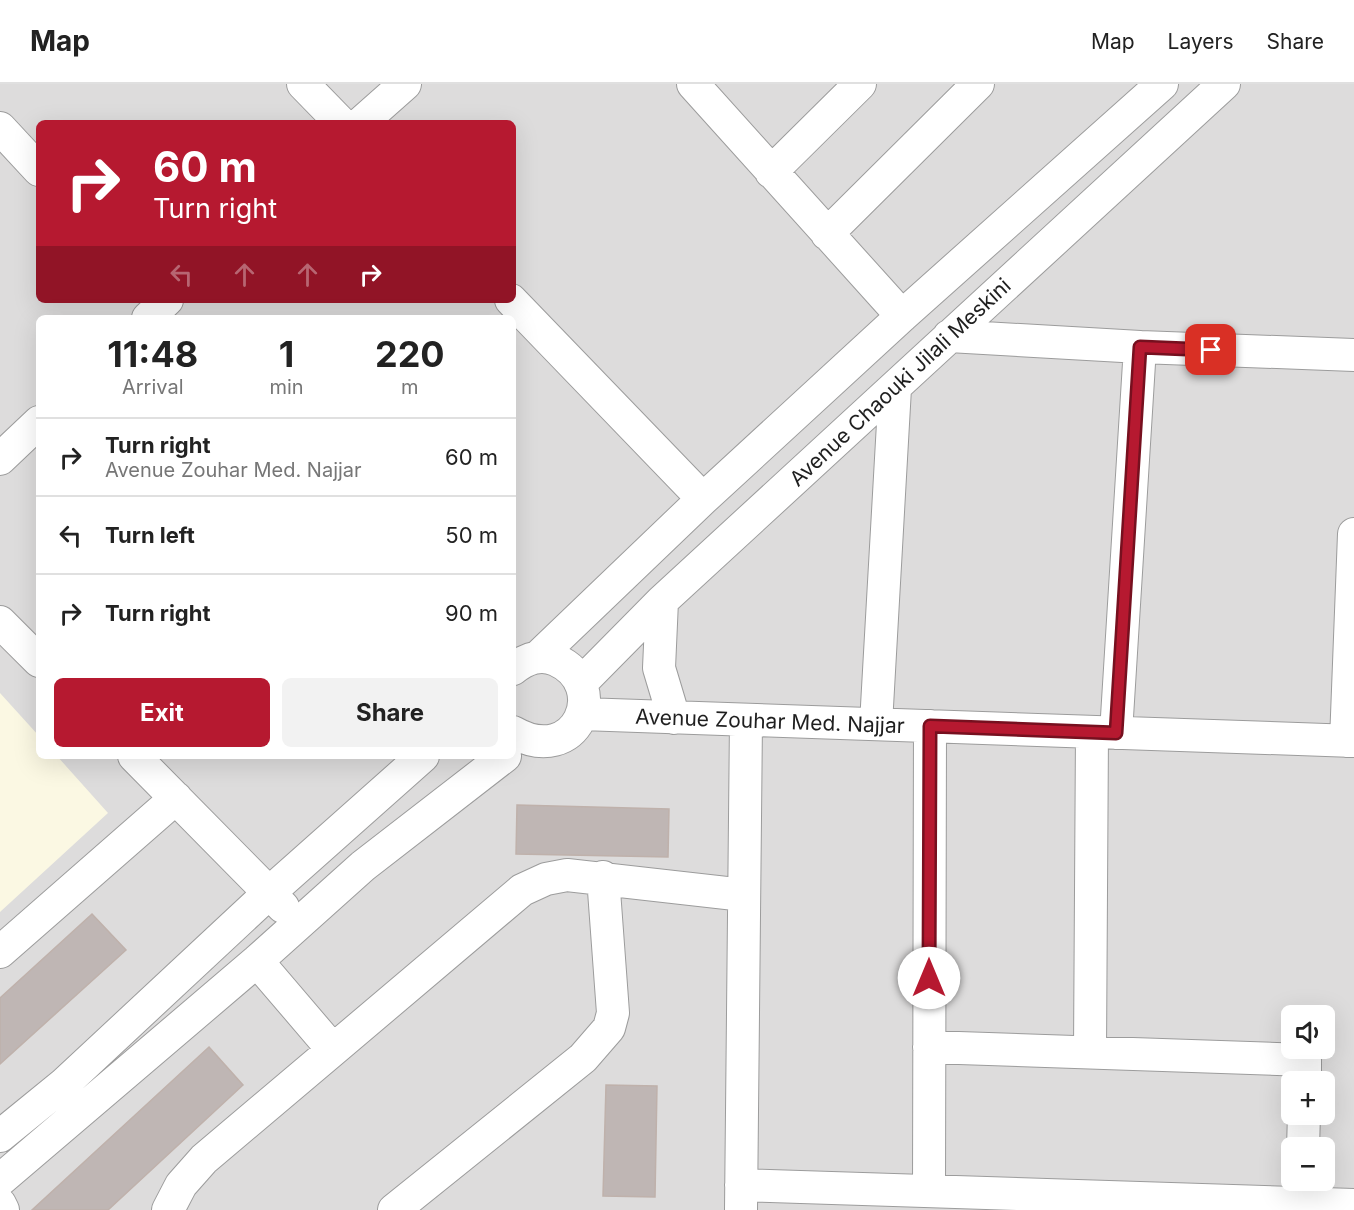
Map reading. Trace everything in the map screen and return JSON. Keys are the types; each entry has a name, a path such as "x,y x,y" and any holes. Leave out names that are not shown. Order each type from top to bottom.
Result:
{"street":[{"path":"303,84 338,120"},
{"path":"364,120 405,84"},
{"path":"693,84 902,316"},
{"path":"827,234 978,84"},
{"path":"520,665 902,316 1161,84"},
{"name":"Avenue Chaouki Jilali Meskini","path":"581,684 662,601 1224,84"},
{"path":"771,172 840,91"},
{"path":"0,128 36,167"},
{"path":"514,303 703,499"},
{"path":"950,336 1140,347 1354,355"},
{"path":"1089,1051 1104,732 1140,347"},
{"path":"876,724 895,388"},
{"path":"0,459 36,425"},
{"path":"1350,741 1354,534"},
{"path":"662,601 659,668 674,718"},
{"path":"0,622 36,658"},
{"path":"516,745 544,743 560,739 574,729 582,714 584,699 581,684 574,672 564,664 520,665"},
{"name":"Avenue Zouhar Med. Najjar","path":"582,714 1350,741"},
{"path":"746,720 741,1197 929,1191 1052,1202 1302,1198 1354,1205"},
{"path":"929,1191 930,726"},
{"path":"137,759 270,892 297,924"},
{"path":"0,1137 64,1084 270,892 420,759"},
{"path":"0,1180 406,831 497,759"},
{"path":"0,952 176,798"},
{"path":"168,1210 181,1185 204,1159 522,890 546,879 567,875 603,877 744,895"},
{"path":"394,1210 583,1058 609,1028 613,997 603,877"},
{"path":"257,961 333,1050"},
{"path":"929,1047 1305,1060 1305,1071"},
{"path":"0,1204 3,1210"}],"shaded area":[{"path":"0,84 1354,84 1354,1210 0,1210"},
{"path":"0,693 36,733 36,759 60,759 108,813 0,912"}],"building":[{"path":"517,805 669,809 668,857 516,854"},
{"path":"92,914 126,950 0,1064 0,998"},
{"path":"209,1047 243,1085 108,1210 32,1210"},
{"path":"606,1085 657,1086 655,1197 603,1196"}],"route":[{"path":"929,978 930,726 1116,733 1140,347 1211,350"}]}
